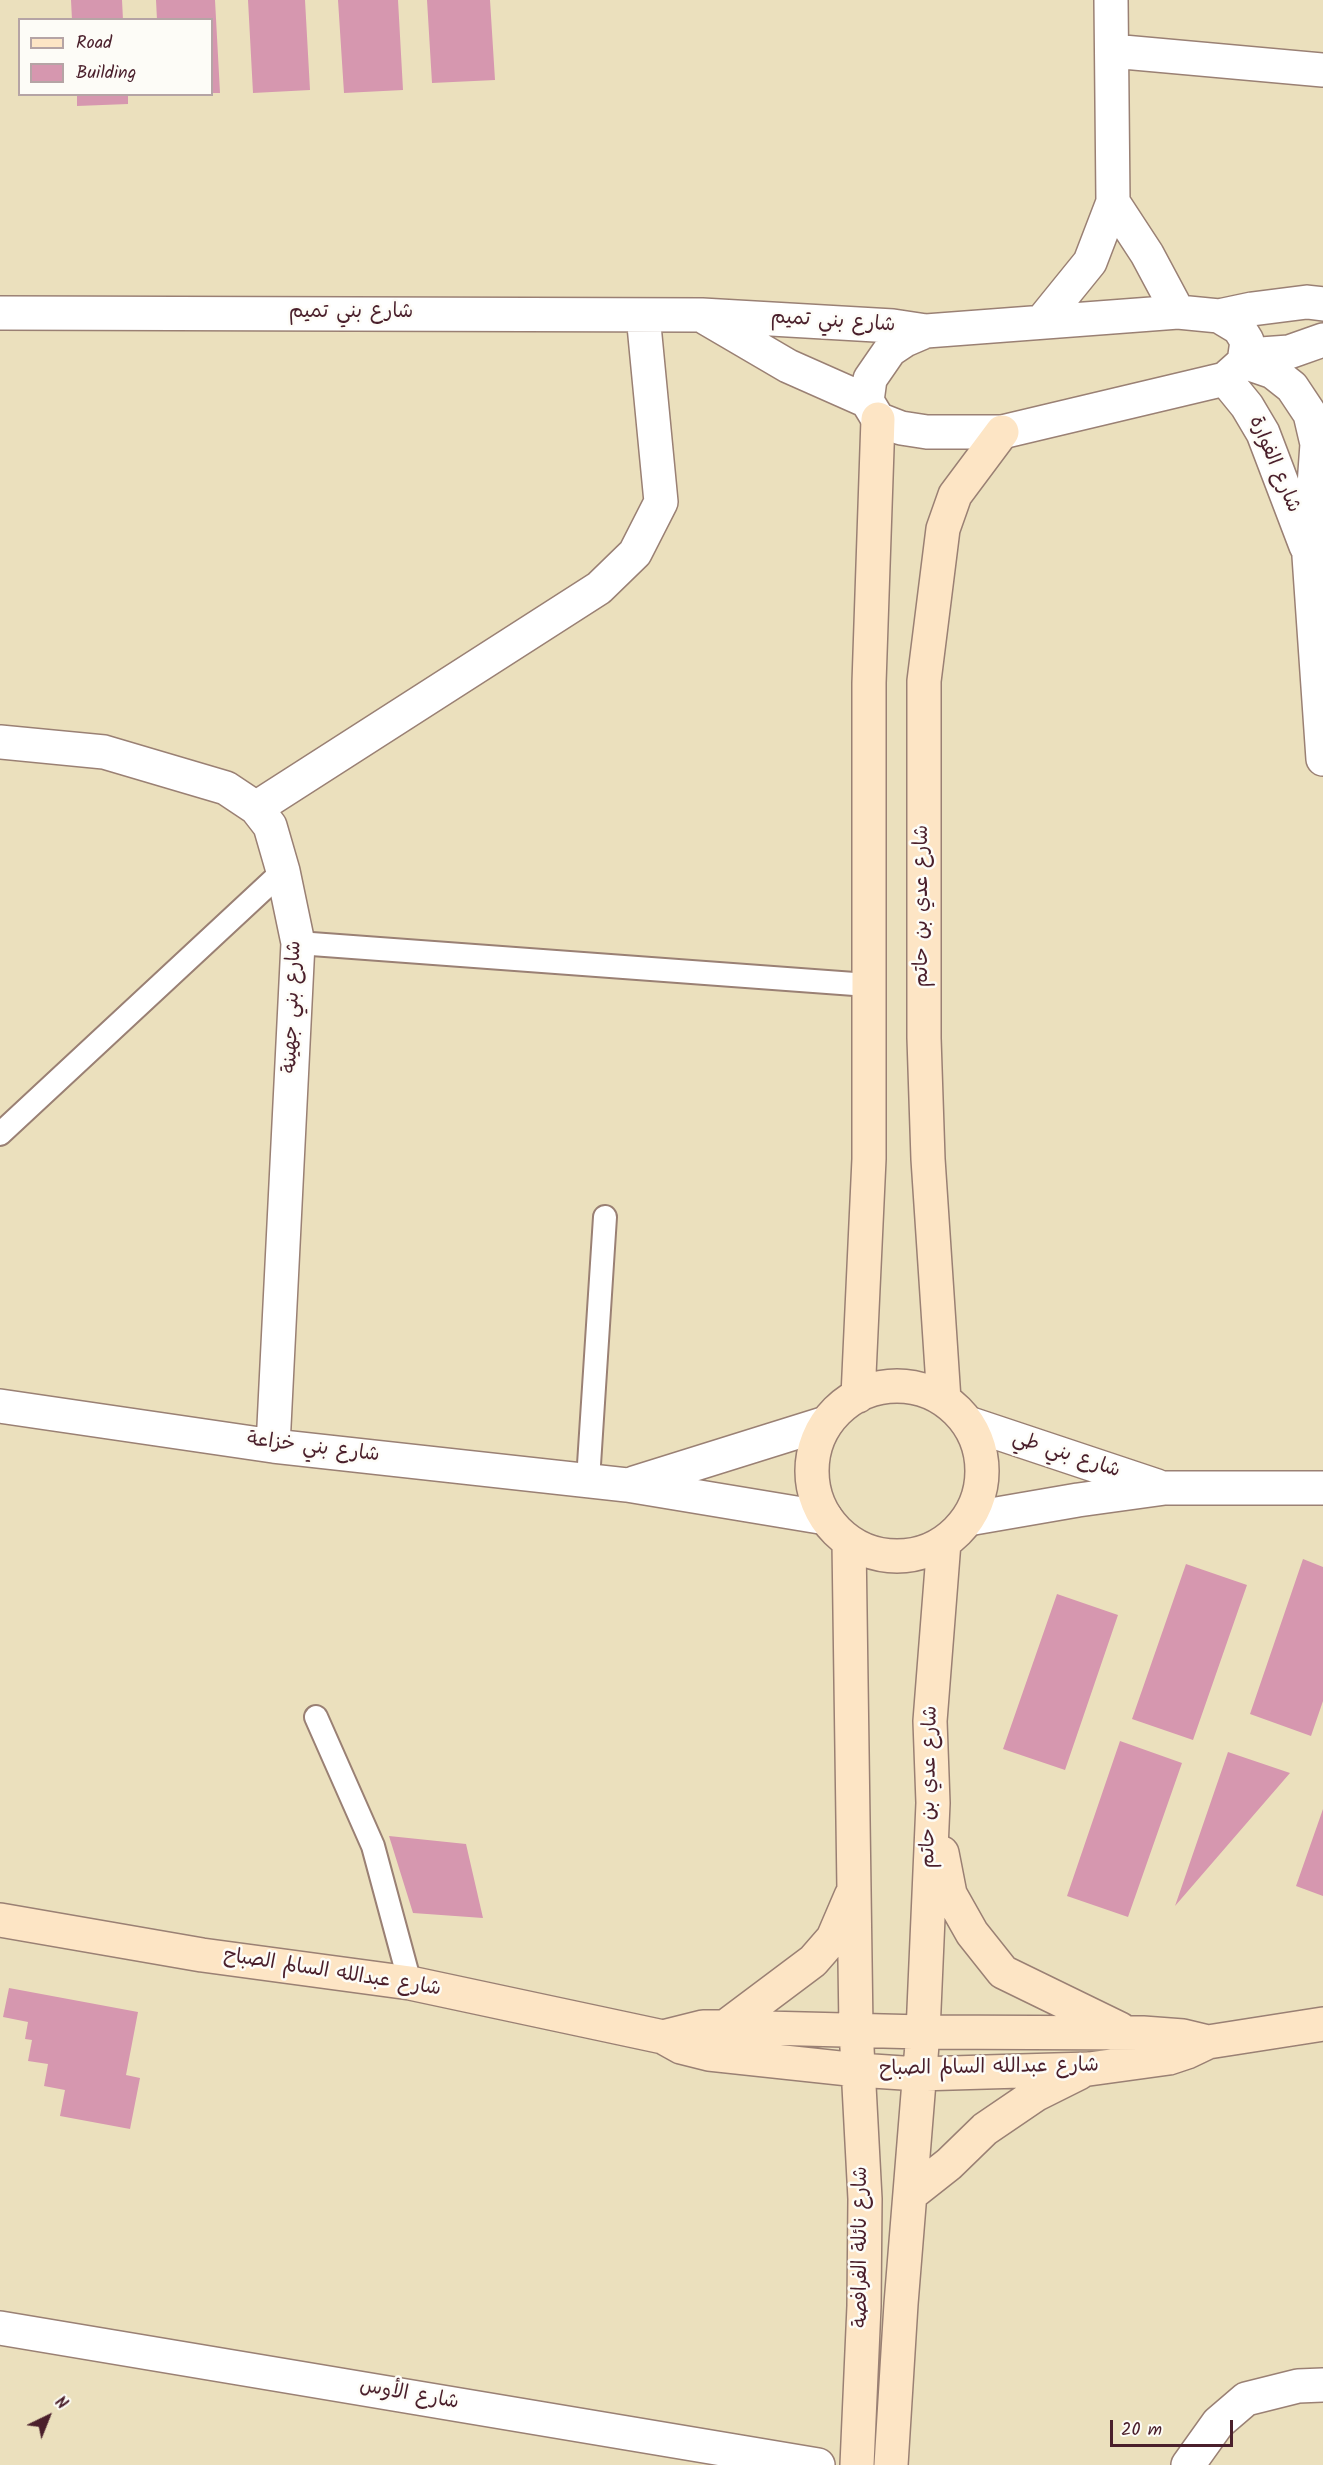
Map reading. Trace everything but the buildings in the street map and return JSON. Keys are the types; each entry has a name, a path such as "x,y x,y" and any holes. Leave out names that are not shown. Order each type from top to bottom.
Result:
{"street":[{"path":"1043,320 1090,262 1113,202 1111,0"},
{"path":"1112,51 1323,70"},
{"path":"1113,202 1147,254 1178,312"},
{"path":"858,1396 869,1159 869,684 873,410 870,379 890,350 905,340 926,331 1043,320 1178,312 1220,316 1252,309 1307,302 1323,304"},
{"name":"شارع بني تميم","path":"0,313 702,315 893,326 926,331"},
{"path":"256,808 599,588 635,553 661,502 643,315"},
{"name":"شارع بني تميم","path":"702,315 788,366 873,410 902,428 927,432 1002,432 1239,365"},
{"path":"1220,316 1239,328 1247,341 1239,365"},
{"path":"1239,365 1289,352 1323,340"},
{"name":"شارع الفوارة","path":"1309,556 1263,433 1247,406 1239,365 1272,372 1292,387 1310,414 1317,444 1309,556 1323,759"},
{"name":"شارع عدي بن حاتم","path":"944,1400 928,1159 924,1038 924,681 943,529 955,495 1002,432"},
{"name":"شارع بني جهينة","path":"0,742 104,752 226,788 256,808 270,826 284,871 298,943 273,1446"},
{"path":"896,1385 929,1392 944,1400 968,1423 976,1438 982,1471 976,1504 968,1519 944,1542 930,1550 897,1556 880,1555 849,1542 826,1518 815,1496 811,1471 817,1438 825,1423 836,1410 864,1392 879,1387 896,1385"},
{"name":"شارع بني خزاعة","path":"0,1406 273,1446 627,1485 826,1518"},
{"name":"شارع بني خزاعة","path":"627,1485 825,1423"},
{"name":"شارع بني طي","path":"968,1423 1165,1488"},
{"name":"شارع بني طي","path":"968,1519 1165,1488 1323,1488"},
{"path":"849,1542 856,1887 856,2029"},
{"name":"شارع عدي بن حاتم","path":"923,2032 933,1803 930,1721 944,1542"},
{"path":"933,1803 950,1894 972,1933 1004,1972 1130,2034"},
{"path":"725,2026 813,1962 833,1938 856,1887"},
{"name":"شارع عبدالله السالم الصباح","path":"0,1920 202,1955 410,1983 663,2037 681,2047 709,2054 858,2070 918,2074 1089,2069 1169,2058 1208,2042 1323,2024"},
{"name":"شارع عبدالله السالم الصباح","path":"663,2037 704,2027 725,2026 923,2032 1143,2033 1183,2036 1208,2042"},
{"name":"شارع نائلة الفرافصة","path":"856,2029 865,2199 857,2465"},
{"name":"شارع نائلة الفرافصة","path":"891,2465 901,2304 923,2032"},
{"path":"911,2194 949,2164 985,2129 1035,2095 1089,2069"},
{"name":"شارع الأوس","path":"0,2328 818,2465"},
{"path":"1188,2465 1218,2423 1246,2399 1298,2386 1323,2385"}],"lane":[{"path":"0,1134 284,871"},
{"path":"298,943 868,985"},
{"path":"588,1480 605,1217"},
{"path":"316,1717 373,1846 410,1983"}]}
